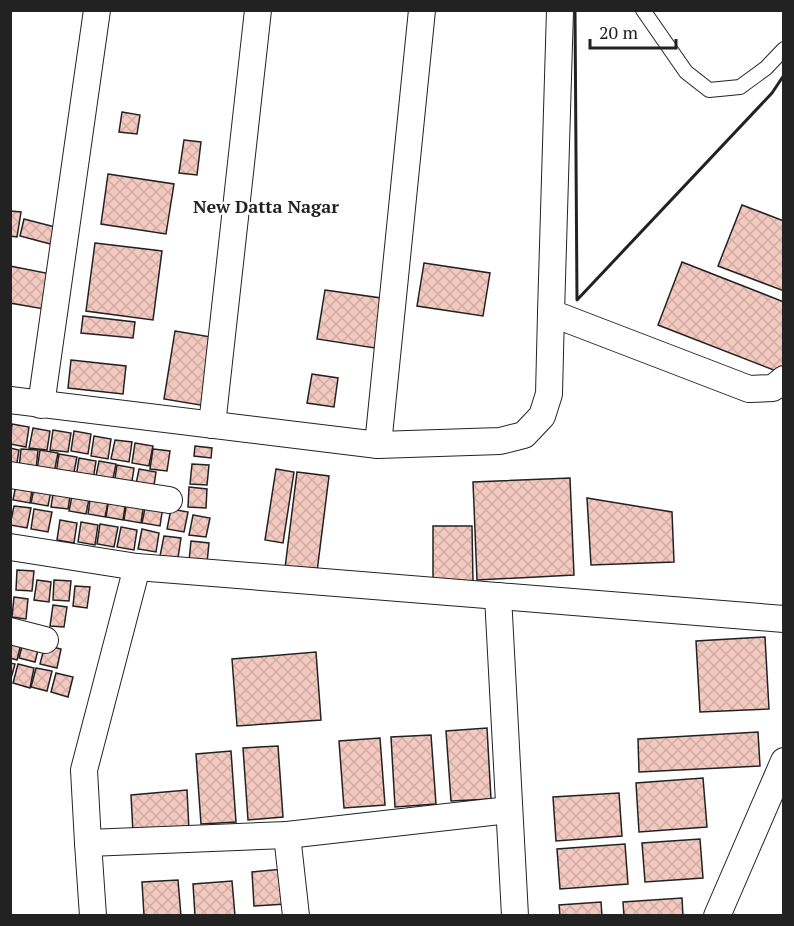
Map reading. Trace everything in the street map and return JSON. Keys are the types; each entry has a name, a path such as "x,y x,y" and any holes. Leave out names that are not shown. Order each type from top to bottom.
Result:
{"street":[{"path":"41,405 97,10"},
{"path":"212,425 258,10"},
{"path":"378,445 422,10"},
{"path":"10,400 378,445 500,441 525,435 542,416 549,394 560,10"},
{"path":"551,313 750,389 773,388 783,379"},
{"path":"10,475 169,500"},
{"path":"10,547 137,567 783,619"},
{"path":"93,915 84,770 137,567"},
{"path":"498,596 515,915"},
{"path":"10,631 45,640"},
{"path":"717,915 783,762"},
{"path":"88,843 287,835 509,810"},
{"path":"287,835 296,915"}],"lane":[{"path":"643,10 686,72 709,90 740,87 766,68 783,49"}],"building":[{"path":"122,112 140,115 137,134 119,132"},
{"path":"184,140 201,142 197,175 179,173"},
{"path":"108,174 174,184 166,234 101,224"},
{"path":"742,205 784,221 784,291 718,266"},
{"path":"10,211 21,212 17,237 10,236"},
{"path":"24,219 63,229 58,246 20,236"},
{"path":"95,243 162,251 153,320 86,311"},
{"path":"682,262 784,302 784,374 658,325"},
{"path":"424,263 490,273 483,316 417,306"},
{"path":"10,266 51,274 44,309 10,303"},
{"path":"325,290 388,299 381,349 317,339"},
{"path":"83,316 135,322 133,338 81,333"},
{"path":"175,331 217,338 206,406 164,399"},
{"path":"71,360 126,366 123,394 68,388"},
{"path":"312,374 338,378 334,407 307,403"},
{"path":"12,424 29,427 26,447 10,444"},
{"path":"33,428 50,431 47,450 29,448"},
{"path":"53,430 71,433 68,452 50,450"},
{"path":"74,431 91,434 88,454 71,451"},
{"path":"94,436 111,439 108,459 91,456"},
{"path":"115,440 132,442 129,462 111,459"},
{"path":"135,443 153,446 149,466 132,463"},
{"path":"195,446 212,448 211,458 194,456"},
{"path":"10,448 19,450 16,469 10,468"},
{"path":"21,449 38,450 36,470 19,469"},
{"path":"153,449 170,451 167,471 150,469"},
{"path":"40,450 58,453 54,473 37,470"},
{"path":"59,454 77,457 73,477 56,474"},
{"path":"79,458 96,461 93,480 76,478"},
{"path":"99,461 116,464 112,484 95,481"},
{"path":"192,464 209,465 207,485 190,484"},
{"path":"117,465 134,468 131,488 114,485"},
{"path":"139,469 156,472 153,492 135,489"},
{"path":"276,469 294,472 283,543 265,540"},
{"path":"297,472 329,476 317,572 285,568"},
{"path":"570,478 574,575 477,580 473,482"},
{"path":"17,480 33,483 30,503 13,500"},
{"path":"35,483 52,486 48,506 31,503"},
{"path":"54,487 71,490 68,509 51,507"},
{"path":"189,487 207,489 206,508 188,507"},
{"path":"73,491 90,494 86,514 69,511"},
{"path":"91,494 109,497 105,517 88,514"},
{"path":"109,498 126,500 123,520 106,517"},
{"path":"587,498 672,512 674,562 591,565"},
{"path":"127,500 144,503 141,523 124,520"},
{"path":"146,503 163,506 160,526 142,523"},
{"path":"14,506 31,508 27,528 10,525"},
{"path":"34,509 52,512 48,532 31,529"},
{"path":"171,509 188,512 184,532 167,529"},
{"path":"193,515 210,518 206,537 189,535"},
{"path":"60,520 77,523 74,543 57,540"},
{"path":"81,522 98,525 95,545 78,542"},
{"path":"100,524 118,527 114,547 97,544"},
{"path":"433,526 472,526 473,581 433,581"},
{"path":"121,527 137,530 134,550 117,547"},
{"path":"142,529 159,533 156,552 138,549"},
{"path":"164,536 181,538 178,558 160,556"},
{"path":"191,541 209,543 207,563 189,561"},
{"path":"17,570 34,571 32,591 16,590"},
{"path":"37,580 51,582 49,602 34,600"},
{"path":"54,580 71,581 69,601 53,600"},
{"path":"75,586 90,587 87,608 73,606"},
{"path":"14,597 28,599 26,619 12,617"},
{"path":"53,605 67,607 64,627 50,626"},
{"path":"10,637 22,640 17,660 10,658"},
{"path":"765,637 769,709 700,712 696,641"},
{"path":"24,638 40,642 35,662 19,658"},
{"path":"45,645 61,649 57,668 40,664"},
{"path":"316,652 321,720 237,726 232,659"},
{"path":"10,663 15,664 10,682"},
{"path":"18,664 34,668 30,688 13,683"},
{"path":"36,668 52,671 47,691 31,687"},
{"path":"56,673 73,677 68,697 51,692"},
{"path":"487,728 491,799 451,801 446,731"},
{"path":"758,732 760,766 639,772 638,739"},
{"path":"431,735 436,804 395,807 391,737"},
{"path":"380,738 385,805 344,808 339,741"},
{"path":"278,746 283,817 248,820 243,748"},
{"path":"231,751 236,822 201,824 196,754"},
{"path":"703,778 707,827 639,832 636,783"},
{"path":"187,790 189,830 133,833 131,795"},
{"path":"619,793 622,836 556,841 553,797"},
{"path":"700,839 703,878 645,882 642,843"},
{"path":"625,844 628,884 560,889 557,849"},
{"path":"283,869 286,904 254,906 252,872"},
{"path":"178,880 181,916 144,916 142,882"},
{"path":"232,881 235,916 195,916 193,884"},
{"path":"682,898 683,916 624,916 623,902"},
{"path":"601,902 602,916 560,916 559,905"}],"wall":[{"path":"575,10 577,300 772,93 784,75"}],"district":[{"name":"New Datta Nagar","path":"266,207"}]}
